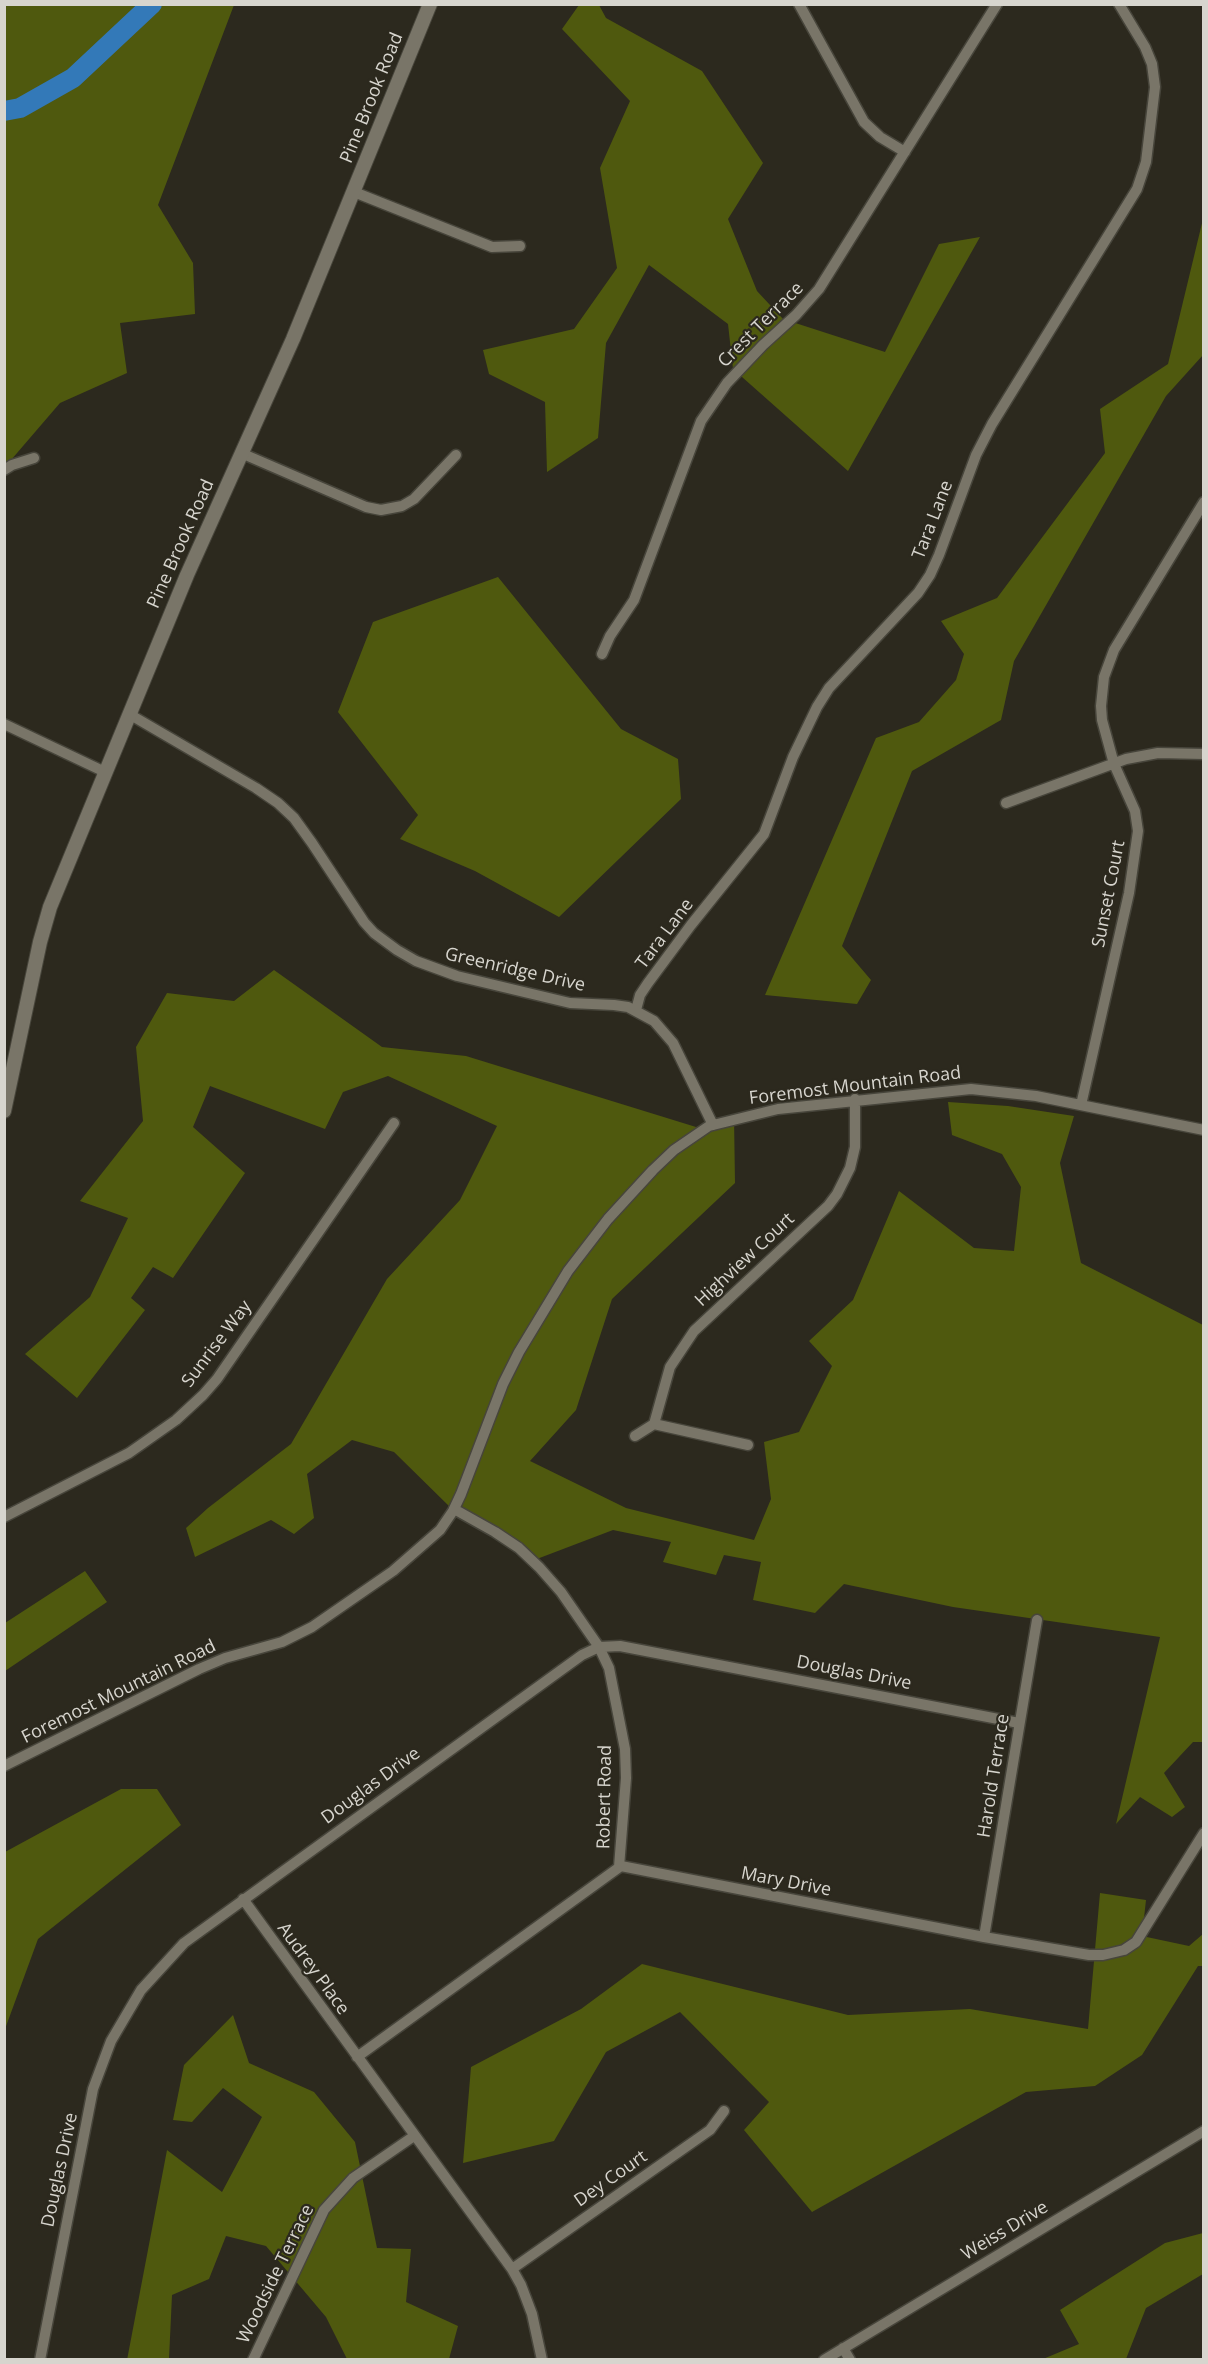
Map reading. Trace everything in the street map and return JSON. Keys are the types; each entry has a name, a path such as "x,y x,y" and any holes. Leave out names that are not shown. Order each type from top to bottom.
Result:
{"street":[{"name":"Pine Brook Road","path":"4,1111 40,942 50,907 179,593 277,376 430,4"},
{"path":"799,4 864,122 880,137 905,152"},
{"name":"Crest Terrace","path":"602,654 610,636 634,600 701,421 727,382 796,315 819,289 997,4"},
{"name":"Tara Lane","path":"636,1010 640,995 648,983 764,834 793,757 817,707 829,688 842,671 918,593 930,575 976,455 992,424 1137,189 1146,162 1155,87 1152,64 1145,47 1119,4"},
{"path":"354,192 492,247 519,246"},
{"path":"242,453 366,507 381,510 395,509 414,499 456,455"},
{"path":"4,471 12,465 34,458"},
{"name":"Sunset Court","path":"1081,1105 1129,893 1138,831 1132,803 1114,764 1102,720 1104,677 1114,650 1203,502"},
{"name":"Greenridge Drive","path":"129,714 278,803 294,818 364,922 379,938 397,950 416,961 457,976 570,1004 614,1005 636,1010 654,1021 673,1043 713,1125"},
{"path":"4,724 105,772"},
{"path":"1006,803 1114,764 1158,753 1203,754"},
{"name":"Foremost Mountain Road","path":"4,1766 199,1669 225,1658 276,1644 312,1627 393,1572 440,1530 454,1509 507,1376 568,1271 608,1219 653,1170 674,1150 713,1125 778,1109 855,1099 971,1089 1018,1093 1203,1130"},
{"name":"Highview Court","path":"654,1424 670,1367 694,1331 828,1206 837,1194 850,1168 855,1147 855,1099"},
{"name":"Sunrise Way","path":"4,1517 129,1453 176,1420 203,1395 394,1123"},
{"path":"635,1436 654,1424 748,1445"},
{"name":"Robert Road","path":"454,1509 495,1532 526,1554 561,1592 599,1647 609,1668 625,1749 626,1778 619,1867"},
{"name":"Harold Terrace","path":"984,1937 1037,1620"},
{"name":"Douglas Drive","path":"40,2360 93,2089 111,2041 141,1990 173,1953 243,1899 582,1655 599,1647 631,1648 1019,1723"},
{"name":"Mary Drive","path":"619,1867 984,1937 1089,1955 1103,1955 1124,1950 1136,1942 1203,1833"},
{"path":"542,2360 532,2314 521,2285 512,2270 357,2057 619,1867"},
{"name":"Audrey Place","path":"243,1899 357,2057"},
{"name":"Dey Court","path":"512,2270 710,2130 724,2111"},
{"name":"Weiss Drive","path":"824,2360 1203,2131"},
{"name":"Woodside Terrace","path":"253,2360 314,2229 333,2199 353,2178 414,2136"},
{"path":"843,2348 850,2360"}],"green space":[{"path":"5,5 234,5 158,205 193,263 195,314 120,323 127,373 60,403 5,467"},
{"path":"579,5 599,5 606,18 702,71 763,163 728,219 757,291 783,319 885,352 939,244 980,237 848,471 733,369 728,324 649,265 606,343 598,438 547,472 545,402 489,374 483,350 574,329 617,268 600,168 630,101 562,29"},
{"path":"1203,219 1203,355 1166,396 1014,661 1001,720 912,771 842,946 871,980 857,1004 765,995 876,738 919,722 956,680 964,654 941,621 997,598 1105,453 1100,409 1168,364"},
{"path":"498,577 621,729 678,759 681,799 559,917 475,871 400,839 418,815 338,712 373,622"},
{"path":"274,970 382,1047 466,1056 696,1127 734,1117 735,1183 612,1299 576,1410 530,1461 626,1508 754,1540 771,1499 764,1442 799,1432 832,1366 809,1341 853,1300 899,1191 974,1248 1014,1251 1021,1187 1002,1154 952,1135 948,1102 1008,1106 1074,1116 1060,1163 1081,1263 1203,1325 1203,1742 1193,1742 1164,1773 1185,1807 1172,1817 1140,1797 1116,1824 1160,1637 953,1607 844,1584 815,1613 753,1600 761,1562 724,1555 716,1575 663,1562 671,1542 613,1530 529,1562 453,1510 394,1452 352,1440 307,1474 314,1518 294,1534 271,1520 195,1557 186,1528 208,1508 291,1444 387,1279 460,1200 497,1126 388,1076 343,1092 325,1129 210,1086 193,1127 245,1173 173,1278 153,1267 131,1298 145,1310 77,1398 25,1354 90,1297 128,1218 80,1201 143,1121 136,1047 167,993 234,1001"},
{"path":"85,1571 107,1602 5,1671 5,1623"},
{"path":"121,1789 157,1789 181,1825 38,1939 5,2029 5,1852"},
{"path":"1100,1893 1146,1900 1142,1936 1189,1946 1203,1934 1203,1966 1198,1966 1142,2055 1095,2086 1026,2092 812,2212 744,2130 769,2102 680,2012 606,2052 554,2141 463,2163 471,2067 581,2009 642,1964 848,2015 970,2009 1088,2029"},
{"path":"233,2015 249,2063 314,2092 355,2142 377,2248 411,2249 406,2302 458,2326 449,2359 347,2359 326,2317 266,2246 226,2236 209,2279 172,2295 169,2359 127,2360 167,2150 222,2192 262,2117 223,2088 192,2122 173,2120 184,2065"},
{"path":"1203,2233 1203,2274 1146,2308 1126,2359 1043,2359 1079,2344 1060,2310 1165,2243"}],"waterway":[{"path":"4,111 20,108 73,78 152,4"}]}
